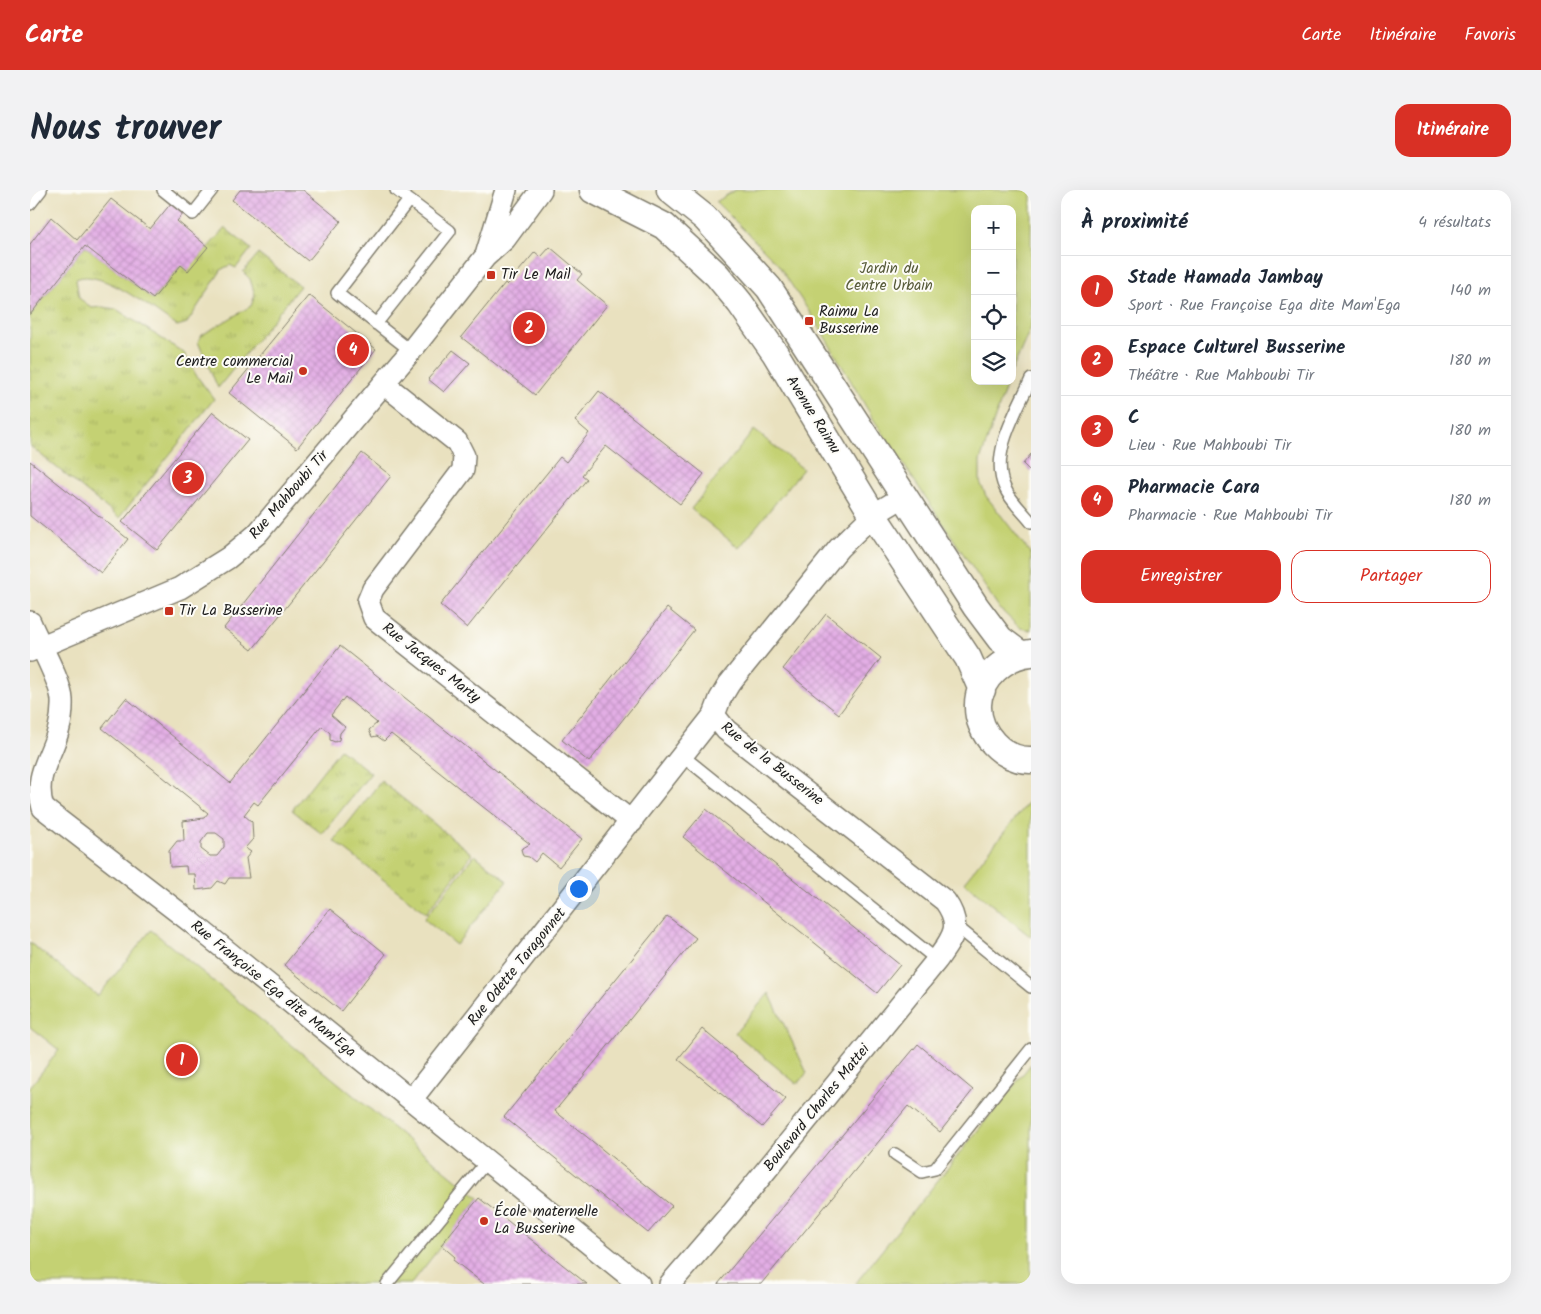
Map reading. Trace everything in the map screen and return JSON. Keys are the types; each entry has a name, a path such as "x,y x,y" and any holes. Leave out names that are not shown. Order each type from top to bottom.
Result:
{"street":[{"name":"Rue Mahboubi Tir","path":"485,257 506,190"},
{"name":"Rue Mahboubi Tir","path":"35,649 180,588 228,558 257,534 384,384 485,257 505,239 541,190"},
{"name":"Avenue Raimu","path":"593,190 664,226 717,275 775,353 873,515 968,658 982,690"},
{"name":"Avenue Raimu","path":"670,190 705,218 769,288 976,607 1000,639 1026,654"},
{"name":"Rue Jacques Marty","path":"384,384 457,442 464,456 463,470 373,589 368,601 374,618 632,822"},
{"name":"Rue de la Busserine","path":"903,497 873,515 839,548 734,677 720,699 714,716 726,730 946,901 954,912 956,926"},
{"path":"30,622 35,649"},
{"name":"Rue Françoise Ega dite Mam'Ega","path":"35,649 62,698 62,714 58,730 34,766 31,787 34,797 43,808 191,922 640,1284"},
{"path":"1026,654 997,668 982,690 978,704 979,718 985,731 1002,750 1023,760 1031,760"},
{"name":"Rue Odette Taragonnet","path":"411,1100 714,716"},
{"name":"Boulevard Charles Mattei","path":"670,1284 733,1211 937,960 952,939 956,926"}],"lane":[{"path":"30,204 41,190"},
{"path":"163,190 193,214 212,190"},
{"path":"376,324 450,231 396,190"},
{"path":"409,200 336,293 411,351"},
{"path":"1031,379 1004,444 998,468 1005,489 1031,522"},
{"path":"683,756 937,960"},
{"path":"956,926 1031,987"},
{"path":"895,1154 922,1172 935,1169 1031,1049"},
{"path":"387,1284 487,1161"}],"green space":[{"name":"Jardin du Centre Urbain","path":"735,190 1031,190 1031,327 1016,362 1016,205 971,205 971,385 1007,385 980,461 980,482 986,496 1031,554 1031,630 1020,628 1000,609 872,417 818,325 777,263 716,202"},
{"path":"225,228 251,249 236,268 230,265 222,269 187,323 177,326 128,293 99,279 87,277 76,279 79,298 92,308 116,309 184,353 196,375 214,399 119,518 30,446 30,315 85,246 153,299 181,265 188,270"},
{"path":"258,254 300,286 218,388 198,342 202,335 251,306 255,295 250,279 243,272"},
{"path":"754,430 803,469 739,548 691,509"},
{"path":"340,749 371,773 322,834 292,810"},
{"path":"381,781 472,854 426,913 334,841"},
{"path":"1031,799 1031,937 964,882"},
{"path":"475,855 507,881 456,945 424,919"},
{"path":"151,930 479,1198 411,1284 32,1284 30,1277 30,1087 59,1050 30,1027 30,943 98,996"},
{"path":"769,993 807,1073 797,1084 735,1033"},
{"path":"1031,1064 1031,1284 855,1284"}],"building":[{"path":"240,190 303,190 341,221 308,261 232,200"},
{"path":"111,199 150,229 172,202 185,212 177,221 208,247 188,271 181,265 153,299 85,246 30,315 30,244 51,217 77,240"},
{"path":"550,247 582,274 577,280 607,305 535,395 461,337 505,283 507,285 535,252 541,257"},
{"name":"Centre commercial Le Mail","path":"309,295 376,349 297,448 229,393"},
{"path":"453,350 470,363 444,392 428,379"},
{"path":"599,391 704,474 680,504 606,446 582,475 587,479 467,628 440,605 560,457 566,462 589,433 575,421"},
{"path":"213,412 248,440 157,550 122,522"},
{"path":"362,453 391,476 252,650 224,628"},
{"path":"1031,454 1031,472 1023,464"},
{"path":"30,461 128,539 101,573 30,516"},
{"path":"667,608 694,630 589,762 562,740"},
{"path":"826,614 881,658 839,714 783,669"},
{"path":"340,646 582,839 559,867 542,853 535,862 529,857 523,856 521,849 530,844 391,734 384,741 377,736 372,737 369,730 377,723 345,697 331,715 345,727 340,733 339,740 335,742 330,740 330,733 322,726 258,805 254,802 244,815 252,822 253,839 245,848 251,852 246,858 249,878 229,878 225,884 218,881 212,888 196,890 195,874 187,874 186,866 170,867 169,851 177,841 184,841 183,821 204,818 208,813 102,728 126,698 230,783","holes":["208,833 216,833 224,839 224,847 217,856 210,856 201,849 201,842"]},
{"path":"706,809 900,965 877,993 683,837"},
{"path":"330,909 386,954 341,1011 284,965"},
{"path":"667,916 696,938 555,1111 672,1206 648,1233 504,1117"},
{"path":"702,1029 786,1099 762,1127 678,1059"},
{"path":"918,1044 973,1090 940,1132 908,1106 761,1284 718,1284"},
{"name":"École maternelle La Busserine","path":"479,1198 587,1284 484,1284 453,1260 455,1257 441,1245"}],"place":[{"name":"Tir Le Mail","path":"491,275"},
{"name":"Raimu La Busserine","path":"809,321"},
{"name":"Espace Culturel Busserine","path":"529,328"},
{"name":"Pharmacie Cara","path":"353,350"},
{"name":"Centre commercial Le Mail","path":"303,371"},
{"name":"C","path":"188,478"},
{"name":"Tir La Busserine","path":"169,611"},
{"name":"Stade Hamada Jambay","path":"182,1060"},
{"name":"École maternelle La Busserine","path":"484,1221"}]}
